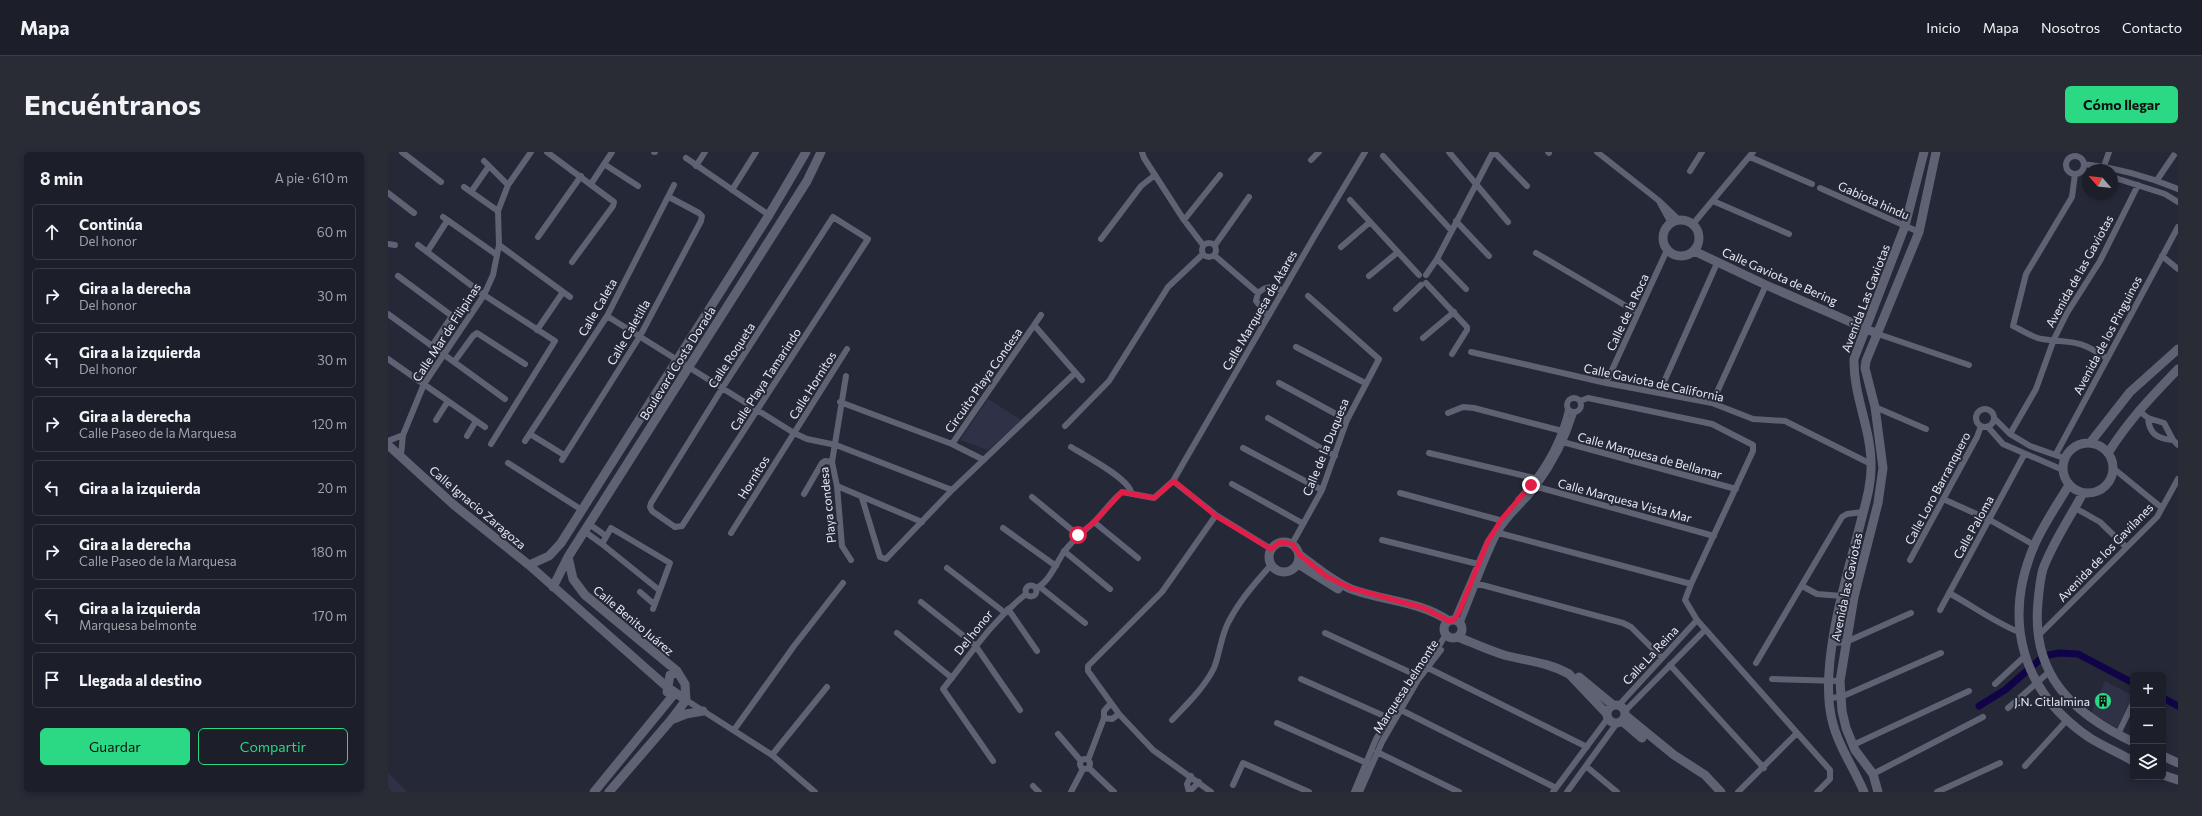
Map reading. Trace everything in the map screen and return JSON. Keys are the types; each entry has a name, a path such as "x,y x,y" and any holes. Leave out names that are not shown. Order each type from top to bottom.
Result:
{"main road":[{"name":"Boulevard Costa Dorada","path":"553,587 568,557 807,181 820,152"},
{"name":"Avenida Las Gaviotas","path":"1870,478 1871,466 1867,425 1854,376 1854,359 1905,226 1924,152"},
{"name":"Avenida Las Gaviotas","path":"1867,381 1866,361 1919,232 1936,152"},
{"name":"Boulevard Costa Dorada","path":"529,565 549,556 561,543 769,215 804,153"},
{"path":"1675,222 1693,224 1699,237 1694,251 1684,256 1678,256 1668,250 1663,239 1666,228 1675,222"},
{"name":"Calle Gaviota de Bering","path":"1694,251 1718,261 1766,285 1878,334"},
{"path":"2090,443 2130,392 2178,349"},
{"path":"2108,453 2125,426 2138,410 2178,369"},
{"name":"Avenida las Gaviotas","path":"1867,381 1875,407 1882,474 1854,597 1840,681 1846,728 1854,748 1871,772 1878,792"},
{"path":"2090,443 2097,444 2108,453 2113,468 2107,485 2100,490 2083,493 2069,485 2062,470 2064,458 2075,446 2090,443"},
{"name":"Calle Ignacio Zaragoza","path":"388,445 401,455 454,505 529,565 553,587"},
{"name":"Avenida las Gaviotas","path":"1864,792 1857,775 1846,757 1831,719 1828,680 1841,597 1863,512 1870,478"},
{"path":"2069,485 2034,545 2024,576 2018,606 2019,632 2026,658 2035,679 2050,701 2067,720 2090,738 2130,760"},
{"path":"2083,493 2042,570 2037,613 2039,638 2048,669 2065,697 2091,719 2130,740 2121,755"},
{"path":"589,524 592,512 598,499 592,494"},
{"path":"1300,555 1298,564 1292,571 1284,573 1277,571 1271,565 1269,554 1271,549 1280,542 1292,544 1300,555 1326,576 1350,588 1424,608 1453,629 1483,643 1506,650 1556,661 1572,671 1662,754 1710,786 1715,792"},
{"name":"Calle Benito Juárez","path":"568,557 573,579 585,595 677,671 685,684 686,700"},
{"path":"1298,564 1350,595 1423,613 1504,655 1553,666 1569,674 1613,723 1620,714"},
{"path":"553,587 671,690 686,700 671,720 609,792"},
{"path":"594,792 664,709 671,690 670,675 677,671"},
{"path":"1607,716 1607,710 1620,714 1674,755 1705,775 1721,792"},
{"path":"671,720 686,714 703,711"},
{"path":"2166,757 2178,763"},
{"path":"2166,776 2178,780"}],"street":[{"path":"402,152 441,182"},
{"name":"Calle Mar de Filipinas","path":"401,455 403,435 424,384 484,295 493,275 499,245 498,211 508,185 531,152"},
{"path":"547,152 614,202 613,206 572,262"},
{"path":"591,184 612,152"},
{"path":"696,166 705,152"},
{"path":"732,190 756,152"},
{"path":"1065,426 1109,381 1168,287 1203,254 1203,245 1184,220 1144,158 1142,152"},
{"path":"1312,160 1319,152"},
{"path":"1357,152 1364,154"},
{"path":"1449,152 1477,182 1508,222"},
{"path":"1452,354 1467,328 1454,312 1424,284 1417,280 1437,259 1451,230 1494,152 1527,186"},
{"path":"1597,152 1658,200 1675,222"},
{"path":"1690,171 1702,152"},
{"path":"2104,164 2109,152"},
{"path":"2157,180 2176,152"},
{"name":"Calle Marquesa de Atares","path":"1174,481 1268,316 1364,154"},
{"path":"1693,224 1752,154 1812,184"},
{"path":"1383,156 1451,230"},
{"path":"2075,174 2068,170 2068,161 2071,158 2079,157 2083,164"},
{"path":"686,158 769,215"},
{"path":"484,161 508,185"},
{"path":"604,164 638,186"},
{"path":"471,192 489,166"},
{"path":"2075,174 2082,170"},
{"path":"2118,171 2157,180 2178,189"},
{"path":"2075,174 2072,197 2026,274 2013,326 2041,339 2075,341 2089,347 2106,358"},
{"path":"1101,239 1140,186 1155,175"},
{"path":"1184,220 1220,175"},
{"path":"538,237 581,176"},
{"path":"2118,179 2138,184 2164,194 2178,202"},
{"name":"Avenida de las Gaviotas","path":"2010,434 2036,390 2054,340 2067,312 2100,261 2138,184"},
{"name":"Calle Caleta","path":"525,441 607,316 674,185"},
{"path":"464,187 498,211"},
{"name":"Gabiota hindu","path":"1820,188 1919,232"},
{"path":"388,193 414,213"},
{"name":"Calle Caletilla","path":"530,434 563,457 640,336 702,216 669,197"},
{"path":"1214,255 1216,250 1215,245 1249,197"},
{"path":"1350,200 1398,252 1428,279 1396,309"},
{"path":"1658,200 1675,222"},
{"path":"1713,201 1789,234"},
{"name":"Calle Roqueta","path":"679,528 652,511 650,507 723,387 833,217 868,239"},
{"path":"427,252 445,219 497,255"},
{"path":"1456,221 1489,256"},
{"path":"1340,247 1370,222"},
{"name":"Avenida de los Pinguinos","path":"2056,454 2106,358 2178,227"},
{"name":"Calle Playa Tamarindo","path":"679,528 682,526 758,411 868,239"},
{"path":"1203,245 1212,242 1215,245"},
{"path":"388,244 395,245"},
{"path":"418,245 484,295 555,341 491,444"},
{"path":"499,245 570,297"},
{"name":"Calle de la Roca","path":"1606,383 1668,250"},
{"path":"1370,276 1398,252"},
{"path":"1536,253 1638,313"},
{"path":"1203,254 1208,257 1214,255"},
{"path":"1214,255 1258,293"},
{"path":"2162,256 2178,269"},
{"path":"1437,259 1466,289"},
{"path":"1659,393 1718,261"},
{"path":"398,276 452,316 432,346"},
{"path":"1712,403 1766,285"},
{"path":"1268,316 1256,301 1258,293 1264,288 1272,286 1283,291"},
{"path":"538,330 563,292"},
{"name":"Calle de la Duquesa","path":"1292,544 1302,523 1322,490 1347,420 1365,383 1379,359 1308,296"},
{"path":"1424,338 1454,312"},
{"path":"388,314 505,399"},
{"path":"1034,325 1041,315"},
{"path":"607,316 723,387 794,433 807,439 836,445 952,490"},
{"name":"Circuito Playa Condesa","path":"952,444 1034,325 1082,380"},
{"path":"454,362 473,336 477,333 525,364"},
{"path":"1878,334 1969,365"},
{"path":"1296,347 1365,383"},
{"name":"Calle Hornitos","path":"794,433 848,349"},
{"name":"Calle Gaviota de California","path":"1471,352 1606,383 1712,403 1753,419 1785,422 1871,466"},
{"path":"388,359 485,427"},
{"path":"862,498 880,557 886,558 952,490 1075,373"},
{"path":"836,445 840,402 846,376"},
{"path":"1279,383 1347,420"},
{"path":"1575,398 1580,401 1580,409 1571,411 1566,406 1568,400 1575,398"},
{"path":"1580,401 1588,398 1712,424 1753,445 1754,451 1691,584 1686,600 1697,620 1705,630 1830,770 1830,779 1817,792"},
{"path":"436,420 448,402"},
{"name":"Circuito Playa Condesa","path":"840,402 952,444 984,460"},
{"path":"1448,413 1464,407 1474,408 1566,432"},
{"path":"1875,407 1926,429"},
{"path":"2062,470 2024,455 2003,444 1988,427 1981,426 1976,421 1979,411 1990,410 1995,419 2010,434 2030,446 2064,458"},
{"path":"2138,410 2148,418 2164,423 2175,442"},
{"name":"Marquesa belmonte","path":"1419,676 1428,668 1453,629 1496,532 1503,521 1534,486 1566,432 1571,411"},
{"path":"1268,418 1335,456"},
{"path":"2148,418 2149,426 2154,435 2162,439 2175,442"},
{"path":"1988,427 1995,419"},
{"path":"466,436 476,421"},
{"name":"Calle Loro Barranquero","path":"1910,560 1977,437 1981,426"},
{"name":"Hornitos","path":"731,533 794,433"},
{"path":"388,440 403,435"},
{"name":"Calle Marquesa de Bellamar","path":"1560,442 1736,489"},
{"name":"Playa condesa","path":"836,445 832,462 837,486 842,546 851,560"},
{"path":"1071,447 1122,480 1130,488 1131,492"},
{"path":"1243,448 1322,490"},
{"path":"1429,453 1538,479"},
{"name":"Calle Paloma","path":"1940,610 2024,455"},
{"path":"804,494 822,463 825,461 832,462"},
{"path":"508,463 582,510"},
{"path":"2113,468 2162,508"},
{"name":"Avenida de los Gavilanes","path":"2039,638 2126,547 2157,517 2178,479"},
{"path":"1085,623 1038,588 1056,566 1064,551 1078,535 1094,522 1122,492 1131,492 1154,498 1174,481 1216,516 1271,549"},
{"path":"1232,484 1302,523"},
{"path":"837,486 862,498 922,522"},
{"name":"Calle Marquesa Vista Mar","path":"1534,486 1714,536"},
{"path":"1400,493 1503,521"},
{"path":"1032,497 1078,535"},
{"path":"1943,499 1990,520 2034,545"},
{"path":"2075,508 2100,522 2126,547"},
{"path":"1756,663 1842,517 1847,514 1863,512"},
{"path":"1211,792 1191,776 1153,750 1119,714 1088,671 1088,666 1162,592 1216,516"},
{"path":"1094,522 1138,558"},
{"path":"589,524 606,536"},
{"path":"589,524 602,544 659,590"},
{"path":"602,544 611,528 670,563 653,607 640,592"},
{"path":"1004,528 1056,566"},
{"path":"1496,532 1691,584"},
{"path":"1382,540 1481,565"},
{"path":"1064,551 1110,589"},
{"path":"1172,720 1196,695 1206,681 1214,668 1228,622 1248,590 1271,565"},
{"path":"947,568 1006,611 1037,651"},
{"path":"1474,582 1622,623 1631,627 1662,658"},
{"path":"734,730 794,646 843,583"},
{"name":"Del honor","path":"993,761 942,689 952,678 975,645 1006,611 1026,594 1026,588 1030,586 1038,588"},
{"path":"1802,586 1817,594 1854,597"},
{"path":"1949,593 1973,606 1998,623 2019,632"},
{"path":"921,602 975,645 1020,710"},
{"path":"1833,643 1846,642 1911,613"},
{"name":"Calle La Reina","path":"1567,792 1587,767 1620,714 1662,658 1697,620"},
{"name":"Marquesa belmonte","path":"1354,792 1377,752 1398,708 1439,646 1453,629"},
{"name":"Calle La Reina","path":"1620,714 1705,630"},
{"path":"1325,633 1419,676"},
{"path":"896,634 952,678"},
{"path":"1829,698 1841,697 1941,653"},
{"path":"1995,684 2026,658"},
{"path":"1670,665 1764,768"},
{"path":"1428,668 1587,747"},
{"path":"2008,708 2035,679 2048,669"},
{"path":"1301,679 1392,719"},
{"path":"1772,679 1840,681"},
{"path":"772,755 827,687"},
{"path":"1854,748 1969,691"},
{"path":"686,700 772,755 815,792"},
{"path":"1111,703 1104,711 1104,718 1085,760 1080,767 1086,769 1114,792"},
{"path":"2118,734 2130,707"},
{"path":"1398,708 1554,790 1587,747 1607,716"},
{"path":"1104,718 1112,719 1119,714"},
{"path":"1871,772 1983,717"},
{"name":"Marquesa belmonte","path":"1360,792 1376,739 1392,719"},
{"path":"2025,766 2067,720"},
{"path":"1277,723 1369,764"},
{"path":"1738,792 1764,768 1797,733"},
{"path":"1058,734 1085,760"},
{"path":"1377,752 1459,792"},
{"path":"1233,785 1243,763 1309,792"},
{"path":"1937,792 2000,763"},
{"path":"1587,767 1617,792"},
{"path":"1071,792 1086,769"},
{"path":"1189,792 1187,784 1191,776"},
{"path":"1189,792 1199,782"},
{"path":"1033,786 1039,792"}],"shaded area":[{"path":"988,399 1021,420 988,450 960,440"},
{"path":"2105,681 2130,694 2130,702 2117,728 2091,713"},
{"path":"388,773 407,792 388,792"}],"waterway":[{"path":"1979,706 2005,690 2044,656 2059,653 2078,654 2130,681"},
{"path":"2166,700 2178,706"}],"place":[{"name":"J.N. Citlalmina","path":"2103,701"}],"route":[{"path":"1078,535 1094,522 1122,492 1131,492 1148,498 1154,498 1174,481 1216,516 1271,549 1280,542 1292,544 1296,547 1300,555 1326,576 1350,588 1424,608 1449,621 1454,620 1459,612 1488,541 1501,520 1531,485"}]}
